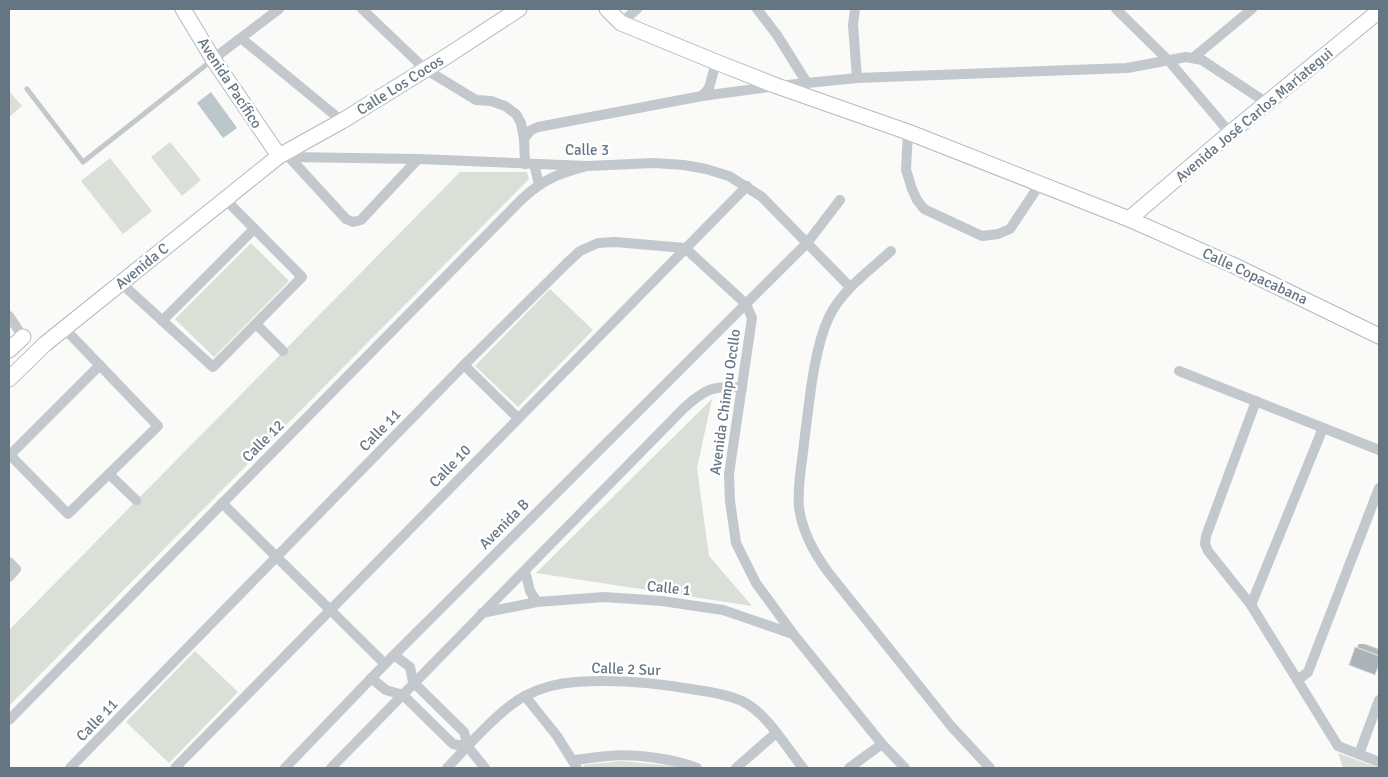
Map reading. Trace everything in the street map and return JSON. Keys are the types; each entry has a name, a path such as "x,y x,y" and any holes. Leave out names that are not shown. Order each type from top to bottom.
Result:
{"street":[{"name":"Avenida Pacífico","path":"183,9 213,59 284,156"},
{"path":"213,59 242,39 279,9"},
{"path":"362,9 425,69 476,100 505,106 516,114 521,124 530,164 539,184"},
{"name":"Calle Los Cocos","path":"284,156 447,56 519,9"},
{"path":"607,9 621,23 637,9"},
{"path":"757,9 777,35 807,83"},
{"path":"855,9 853,25 856,78"},
{"path":"1116,9 1169,61 1230,133"},
{"path":"1194,58 1252,9"},
{"name":"Avenida José Carlos Mariategui","path":"1129,219 1230,133 1379,11"},
{"name":"Calle Copacabana","path":"621,23 777,86 908,132 1129,219 1235,266 1379,336"},
{"path":"242,39 342,121"},
{"path":"524,139 531,130 538,127 702,96 777,86 856,78 1127,68 1186,57 1202,60 1267,103"},
{"path":"702,96 709,88 716,62"},
{"path":"908,132 906,170 917,200 924,209 982,236 998,234 1010,229 1040,184"},
{"path":"284,156 346,220 353,222 360,220 418,159"},
{"name":"Calle 3","path":"284,156 588,166 654,163 684,165 729,176 747,186 762,197 850,286"},
{"name":"Avenida C","path":"9,380 64,328 225,199 284,156"},
{"name":"Calle 12","path":"9,720 539,184 558,174 588,166"},
{"name":"Calle 10","path":"174,768 747,186"},
{"path":"121,283 213,367 302,277 225,199"},
{"path":"685,248 746,304 807,243 840,200"},
{"path":"162,320 254,229"},
{"name":"Calle 11","path":"70,768 464,365 580,251 598,243 615,242 685,248"},
{"path":"891,251 850,286 829,316 820,344 811,392 799,484 799,507 804,528 813,551 828,572 951,726 990,768"},
{"name":"Avenida Chimpu Occllo","path":"746,304 752,318 729,474 730,501 736,543 756,583 794,635 882,744 904,768"},
{"name":"Avenida B","path":"285,768 371,678 746,304"},
{"path":"9,316 23,337 9,350"},
{"path":"256,324 283,351"},
{"path":"64,328 100,365 158,426 68,514 9,454 100,365"},
{"path":"464,365 518,418"},
{"path":"1178,371 1379,450"},
{"path":"331,768 403,695 413,682 525,571 690,402 711,390 725,386 742,388"},
{"path":"1256,402 1206,536 1205,544 1208,551 1251,605 1338,746 1379,762"},
{"path":"1251,605 1323,428"},
{"path":"109,474 136,500"},
{"path":"1298,680 1308,672 1379,488"},
{"path":"222,503 385,664"},
{"path":"525,571 530,591 537,602"},
{"name":"Calle 1","path":"482,613 537,602 604,597 662,601 723,610 794,635"},
{"path":"394,655 410,667 413,682 464,732 468,746 485,768"},
{"path":"371,678 386,690 403,695 453,744 468,746"},
{"name":"Calle 2 Sur","path":"447,768 504,711 525,696 549,686 576,682 633,682 674,686 712,692 742,701 760,714 803,768"},
{"path":"525,696 557,736 575,764 610,755 654,758 697,768"},
{"path":"1359,754 1379,700"},
{"path":"736,768 776,733"},
{"path":"849,768 867,753 882,744"}],"lane":[{"path":"27,89 83,162 213,59"}],"shaded area":[{"path":"9,91 22,106 9,117"},
{"path":"211,92 237,128 223,138 197,103"},
{"path":"170,142 201,180 182,196 151,157"},
{"path":"110,158 152,211 123,234 81,181"},
{"path":"460,172 527,172 529,179 9,706 9,630"},
{"path":"251,243 289,281 214,357 175,319"},
{"path":"550,289 593,330 518,407 475,366"},
{"path":"712,399 697,468 709,556 752,606 536,573"},
{"path":"195,651 238,692 169,763 126,722"},
{"path":"1338,753 1379,768 1343,768"},
{"path":"621,761 679,768 584,768 583,765"}],"building":[{"path":"1355,647 1379,656 1379,664 1375,675 1349,665"}]}
